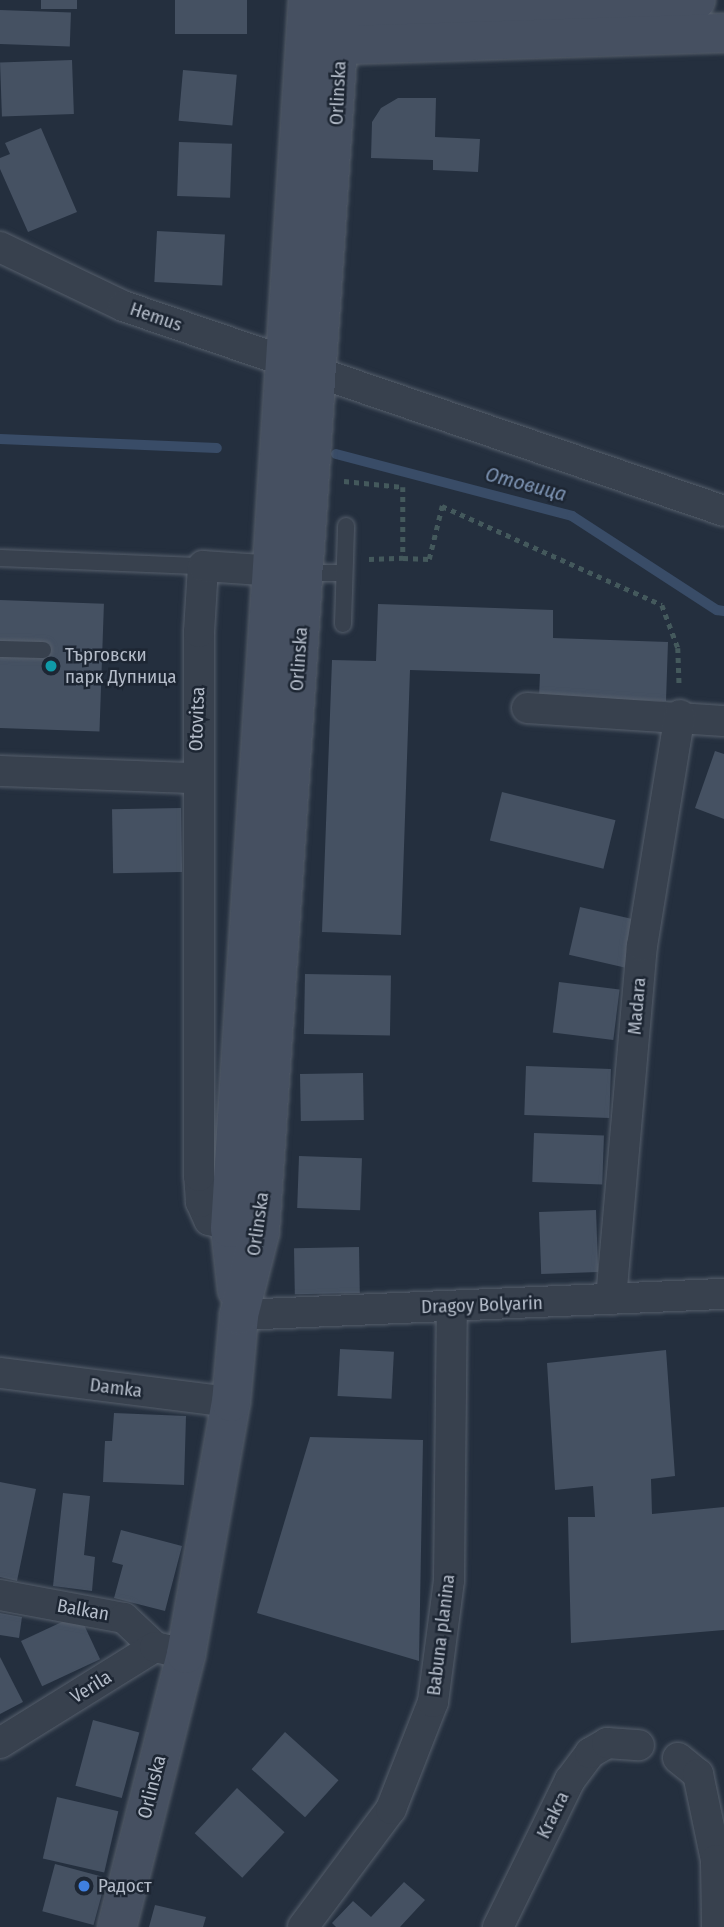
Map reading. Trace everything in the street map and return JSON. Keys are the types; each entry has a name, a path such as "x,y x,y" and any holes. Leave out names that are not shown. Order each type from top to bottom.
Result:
{"street":[{"path":"324,19 696,0"},
{"path":"324,19 724,33"},
{"name":"Orlinska","path":"117,1927 170,1651 231,1402 245,1230 324,19"},
{"name":"Hemus","path":"0,247 123,306 302,368"},
{"path":"302,368 724,510"},
{"name":"Orlinska","path":"288,572 312,478 302,368"},
{"path":"203,566 288,572"},
{"name":"Otovitsa","path":"0,771 195,778 203,566"},
{"path":"527,708 680,715 724,721"},
{"name":"Madara","path":"611,1299 642,946 680,715"},
{"path":"195,778 201,1202 209,1220 245,1230"},
{"name":"Dragoy Bolyarin","path":"239,1315 724,1294"},
{"name":"Babuna planina","path":"303,1927 391,1809 433,1702 449,1581 452,1306"},
{"name":"Damka","path":"0,1373 231,1402"},
{"name":"Balkan","path":"0,1595 124,1618 170,1651"},
{"name":"Verila","path":"0,1743 170,1651"},
{"name":"Krakra","path":"498,1927 570,1780 590,1753 607,1743 639,1745"},
{"path":"678,1758 698,1774 716,1860 717,1927"}],"lane":[{"path":"343,624 346,526"},
{"path":"0,558 203,566"},
{"path":"288,572 345,566"},
{"path":"0,649 43,650"}],"path":[{"path":"312,478 403,487 403,558"},
{"path":"345,566 403,558 429,559 442,506 662,605 678,648 680,715"}],"building":[{"path":"41,0 77,0 77,9 41,9"},
{"path":"175,0 247,0 247,34 175,34"},
{"path":"0,10 71,12 70,46 0,44"},
{"path":"72,60 74,114 2,116 0,63"},
{"path":"183,70 237,75 232,126 179,121"},
{"path":"398,98 436,98 435,137 480,139 478,172 433,170 433,160 371,158 372,122 381,108"},
{"path":"41,128 77,212 28,232 0,169 0,158 10,154 5,143"},
{"path":"179,142 232,144 230,198 177,196"},
{"path":"157,231 225,235 222,285 154,282"},
{"name":"Търговски парк Дупница","path":"0,600 104,604 99,732 0,728"},
{"path":"378,604 553,610 553,638 668,642 666,701 539,697 540,674 410,670 401,935 322,932 332,660 376,661"},
{"path":"715,751 724,754 724,819 695,808"},
{"path":"502,792 616,820 603,869 490,841"},
{"path":"181,808 182,872 113,873 112,809"},
{"path":"580,907 636,920 625,968 569,955"},
{"path":"305,974 391,976 390,1035 304,1034"},
{"path":"559,982 620,989 613,1040 553,1033"},
{"path":"526,1066 611,1069 609,1118 524,1115"},
{"path":"363,1073 364,1120 301,1121 300,1074"},
{"path":"534,1133 604,1135 602,1184 532,1182"},
{"path":"299,1156 362,1158 360,1210 297,1208"},
{"path":"596,1210 598,1272 541,1274 539,1212"},
{"path":"359,1247 360,1293 295,1294 294,1248"},
{"path":"340,1349 394,1352 391,1399 338,1396"},
{"path":"666,1350 675,1476 651,1479 652,1514 724,1507 724,1630 571,1643 568,1517 595,1517 593,1486 555,1490 547,1363"},
{"path":"114,1413 186,1416 184,1485 103,1482 105,1441 112,1441"},
{"path":"310,1437 423,1440 419,1661 257,1613"},
{"path":"0,1482 36,1489 17,1581 0,1577"},
{"path":"63,1493 90,1496 84,1555 95,1557 92,1591 53,1586"},
{"path":"121,1530 182,1546 165,1611 114,1598 123,1565 112,1562"},
{"path":"0,1613 22,1617 19,1638 0,1635"},
{"path":"79,1614 100,1659 42,1686 21,1641"},
{"path":"0,1657 23,1702 0,1714"},
{"path":"93,1720 139,1732 122,1798 75,1786"},
{"path":"285,1732 339,1780 305,1817 252,1769"},
{"path":"237,1788 285,1832 242,1878 195,1833"},
{"path":"57,1797 118,1811 104,1873 43,1858"},
{"path":"55,1864 106,1878 94,1925 42,1911"},
{"path":"404,1882 425,1900 400,1927 336,1927 332,1923 353,1901 371,1917"},
{"path":"155,1905 206,1917 203,1927 149,1927"}],"waterway":[{"path":"0,439 217,448"},
{"name":"Отовица","path":"336,454 572,516 717,610 724,611"}],"place":[{"name":"Търговски парк Дупница","path":"51,666"},
{"name":"Радост","path":"84,1886"}]}
